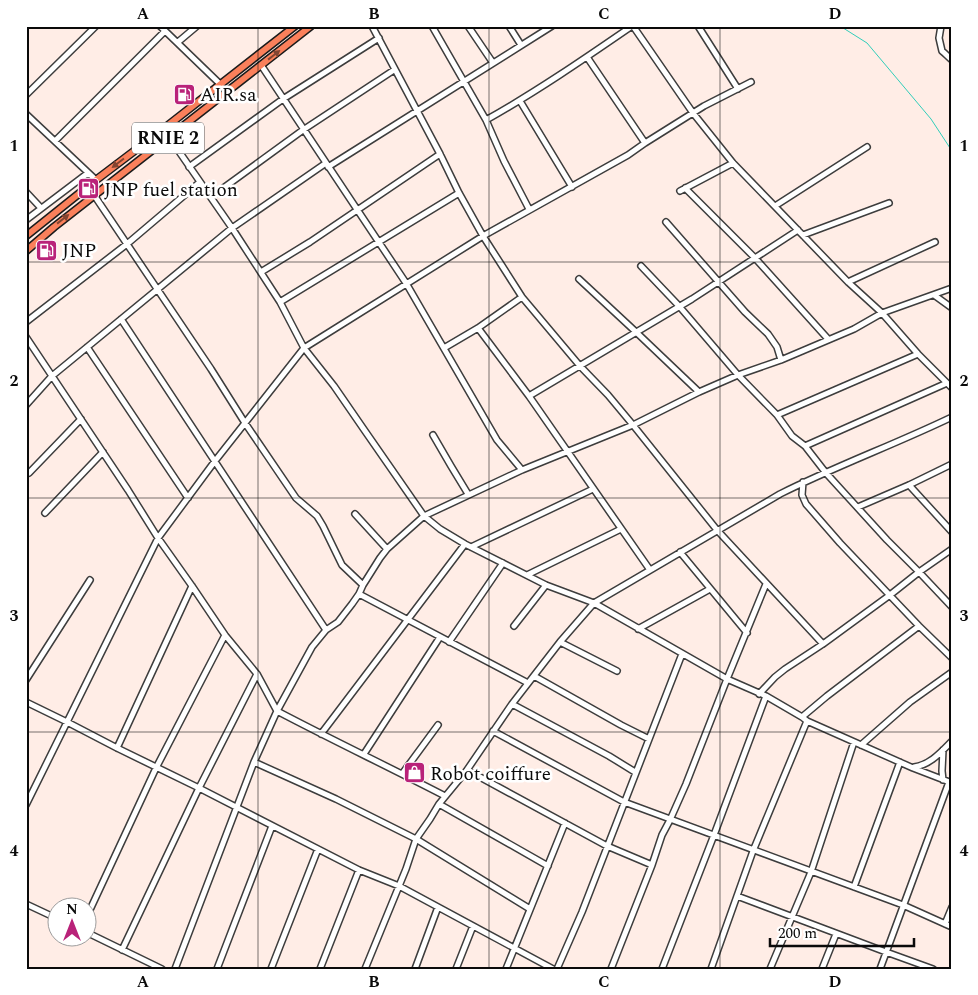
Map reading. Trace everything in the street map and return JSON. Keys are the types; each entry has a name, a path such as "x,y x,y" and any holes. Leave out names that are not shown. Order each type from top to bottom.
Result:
{"main road":[{"name":"RNIE 2","path":"26,236 295,26"},
{"name":"RNIE 2","path":"26,251 94,195 311,26"}],"street":[{"path":"26,95 96,26"},
{"path":"160,26 220,84"},
{"path":"178,42 197,26"},
{"path":"372,26 459,193 483,236 522,297 580,366 608,395 717,530 823,644"},
{"path":"432,26 486,120 504,161 529,209"},
{"path":"468,26 493,63"},
{"path":"509,26 521,45"},
{"path":"26,405 52,376 232,228 327,165 552,26"},
{"path":"486,120 520,101 632,26 694,113 733,163 848,282 882,313 918,354 950,386 804,446"},
{"path":"698,26 738,89"},
{"path":"941,26 939,38 942,51 952,60"},
{"path":"55,141 165,31"},
{"path":"189,167 283,99 379,38"},
{"path":"587,57 645,143"},
{"path":"260,65 406,283 497,440 522,470"},
{"path":"210,198 303,130 394,70"},
{"path":"26,805 158,538 215,461 304,348 483,236 628,155 704,106 751,82"},
{"path":"520,101 572,186"},
{"path":"26,114 96,180"},
{"path":"169,137 280,302 304,348 366,430 424,516 440,529 465,544 546,585 594,603 727,679 766,696 804,719 913,768 948,781"},
{"path":"775,206 867,147"},
{"path":"260,272 310,242 440,154"},
{"path":"680,191 733,163"},
{"path":"26,220 88,173"},
{"path":"26,322 127,244 200,182"},
{"path":"685,188 755,258 828,339"},
{"path":"26,192 41,208"},
{"path":"280,302 459,193"},
{"path":"94,195 296,498 317,516 342,565 363,585"},
{"path":"803,235 889,203"},
{"path":"666,222 745,312 768,334 777,347 781,360"},
{"path":"529,396 719,282 798,230"},
{"path":"848,282 936,242"},
{"path":"641,266 679,306 738,375 777,415 792,436 804,446 887,540 952,607"},
{"path":"579,280 699,392"},
{"path":"175,969 254,762 277,711 312,647 326,630 338,622 359,594 386,549 424,516 468,494 633,425 738,375 781,360 854,329 882,313 952,288"},
{"path":"934,295 952,308"},
{"path":"444,348 478,328 522,297"},
{"path":"121,319 326,630"},
{"path":"478,328 529,396 650,570"},
{"path":"26,337 158,538 225,635 257,674 277,711 445,796"},
{"path":"86,347 188,498"},
{"path":"777,415 918,354"},
{"path":"365,969 406,869 416,839 439,804 466,770 512,704 560,642 594,603 717,530 803,482 952,417"},
{"path":"29,473 81,419"},
{"path":"433,435 468,494"},
{"path":"45,514 103,452"},
{"path":"858,507 952,464"},
{"path":"803,482 802,495 806,504 840,543 952,658"},
{"path":"909,485 952,532"},
{"path":"471,547 593,489"},
{"path":"355,514 386,549"},
{"path":"527,575 621,529"},
{"path":"321,734 465,544"},
{"path":"759,694 785,669 823,644 952,549"},
{"path":"680,552 747,633"},
{"path":"450,642 503,563"},
{"path":"26,680 90,580"},
{"path":"611,969 662,835 686,784 766,584"},
{"path":"514,626 546,585"},
{"path":"117,748 192,586"},
{"path":"638,629 710,589"},
{"path":"359,594 528,683"},
{"path":"711,969 753,851 804,719 827,696 919,626"},
{"path":"95,898 156,768 225,635"},
{"path":"364,754 440,637"},
{"path":"560,642 617,671"},
{"path":"557,969 582,912 682,654"},
{"path":"861,745 910,702 952,672"},
{"path":"122,950 199,788 257,674"},
{"path":"534,676 649,739"},
{"path":"662,969 766,696"},
{"path":"26,702 359,870 399,886 553,969"},
{"path":"512,704 635,772"},
{"path":"402,774 438,725"},
{"path":"493,731 624,802 903,905 952,926"},
{"path":"913,768 930,762 952,741"},
{"path":"770,969 810,872 854,742"},
{"path":"943,750 942,772 948,781"},
{"path":"254,762 336,799 416,839 530,909"},
{"path":"854,888 900,762"},
{"path":"466,770 607,846 652,864"},
{"path":"880,969 948,781"},
{"path":"439,804 548,866"},
{"path":"506,969 565,823"},
{"path":"217,969 272,826"},
{"path":"271,969 318,849"},
{"path":"320,969 359,870"},
{"path":"737,896 933,969"},
{"path":"26,904 48,914"},
{"path":"945,924 952,907"},
{"path":"415,969 438,908"},
{"path":"456,969 473,926"},
{"path":"822,969 836,934"},
{"path":"98,938 162,969"}],"waterway":[{"path":"840,26 867,43 931,119 952,151"}],"place":[{"name":"AIR.sa","path":"184,94"},
{"name":"JNP fuel station","path":"88,189"},
{"name":"JNP","path":"46,250"},
{"name":"Robot coiffure","path":"414,773"}]}
